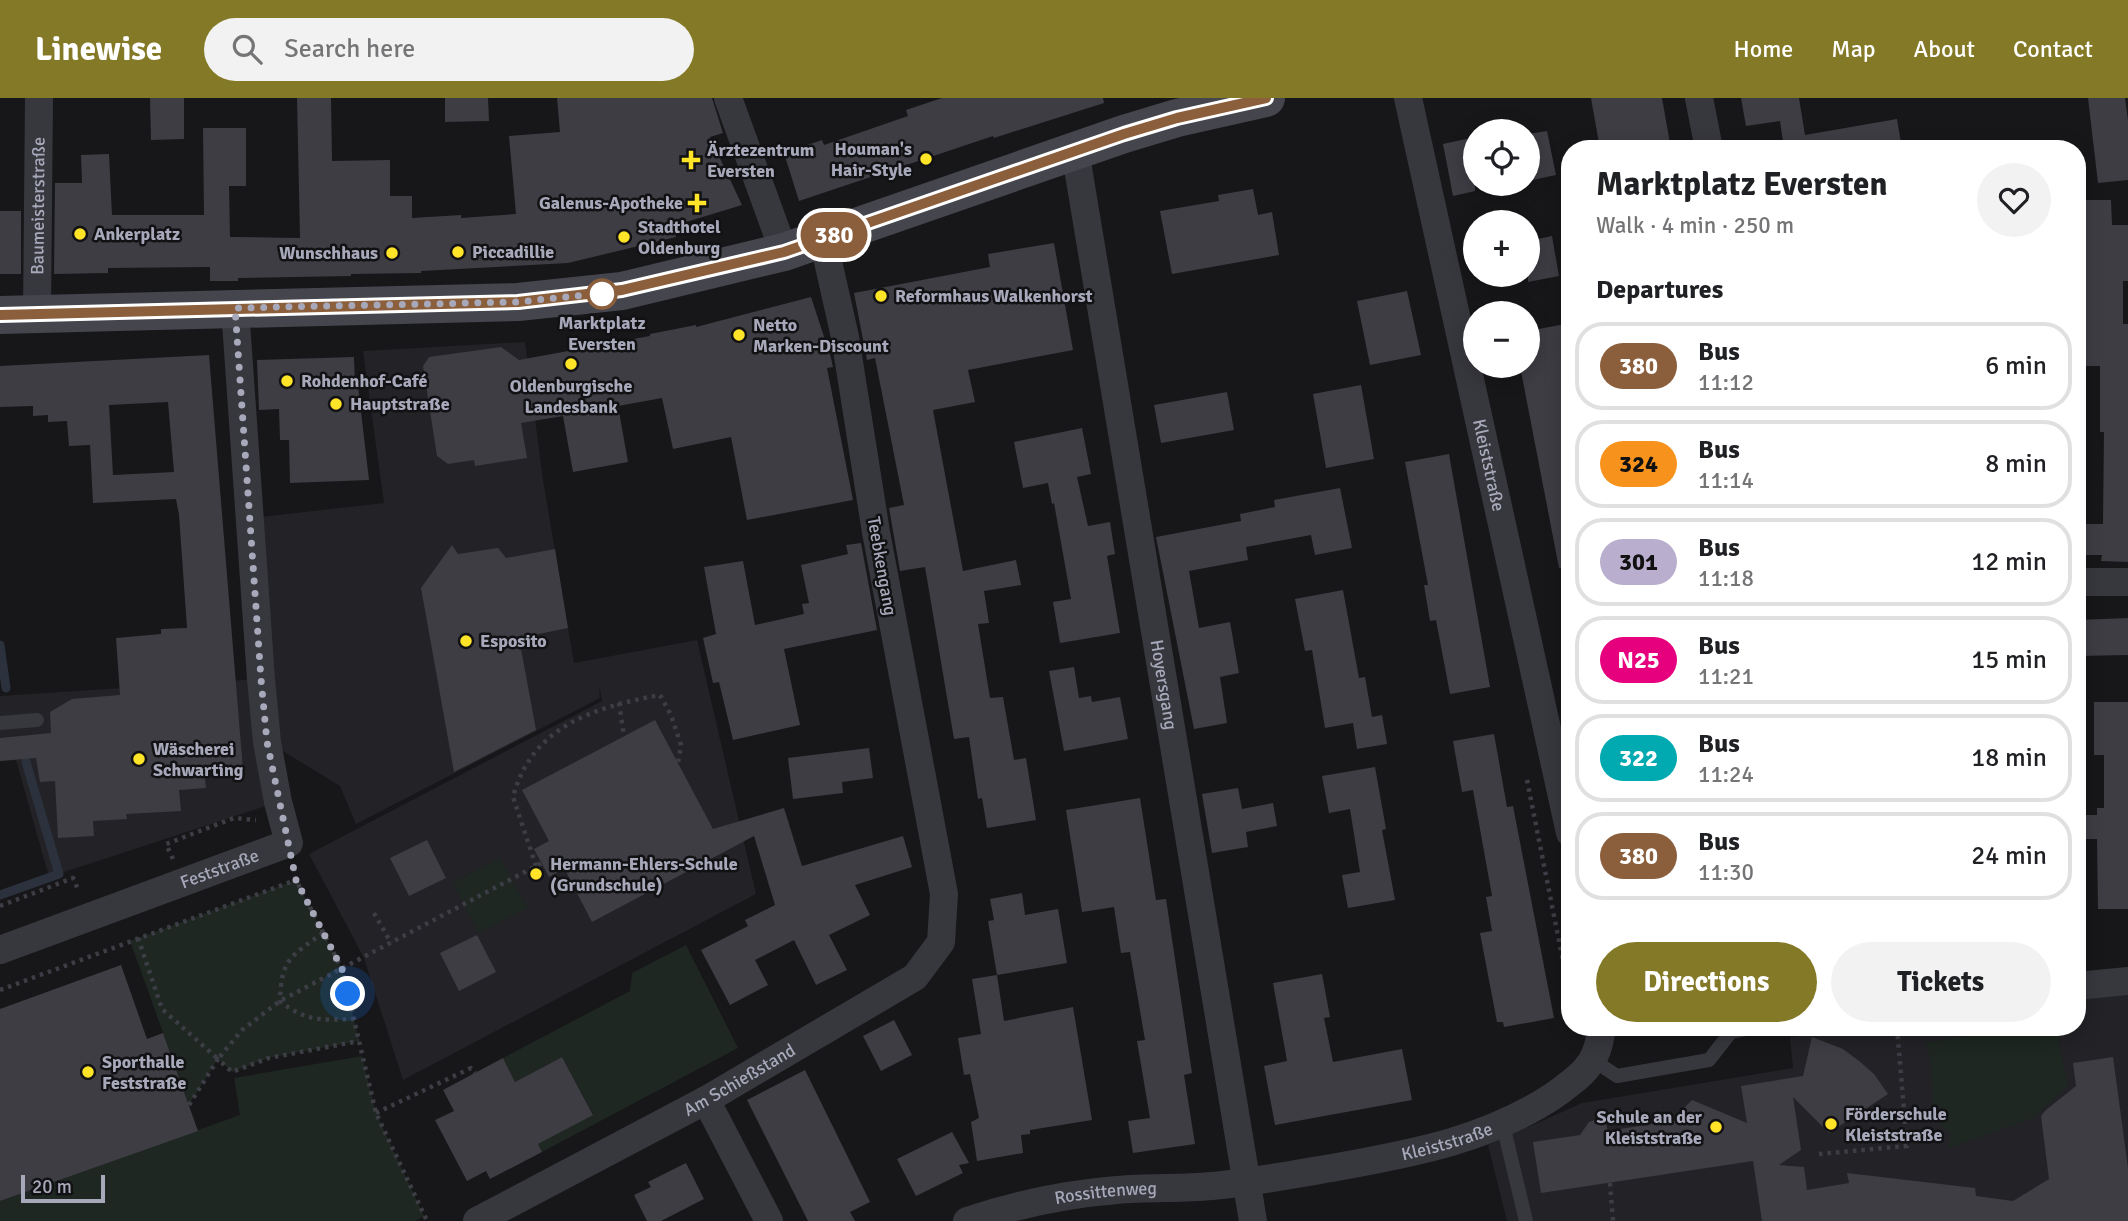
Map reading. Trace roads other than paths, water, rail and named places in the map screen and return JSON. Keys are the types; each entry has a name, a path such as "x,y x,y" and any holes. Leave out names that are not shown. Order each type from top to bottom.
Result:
{"street":[{"name":"Baumeisterstraße","path":"18,315 39,98"},
{"path":"728,98 784,252"},
{"path":"18,315 518,302 586,296 784,252 1075,150 1173,108 1266,98"},
{"name":"Kleiststraße","path":"1408,98 1561,791"},
{"path":"1699,98 1707,140"},
{"name":"Hoyersgang","path":"1075,150 1253,1221"},
{"name":"Teebkengang","path":"823,239 845,337 876,532 944,894"},
{"name":"Feststraße","path":"0,950 286,833 267,742 235,308"},
{"path":"2086,582 2128,582"},
{"name":"Am Schießstand","path":"477,1221 706,1100 915,977 941,942 944,894"},
{"path":"2086,985 2128,981"},
{"name":"Kleiststraße","path":"1246,1182 1416,1153 1503,1125 1541,1104 1578,1078 1593,1059 1600,1036"},
{"path":"706,1100 769,1221"},
{"name":"Rossittenweg","path":"967,1221 1040,1201 1116,1190 1246,1182"}],"lane":[{"path":"0,723 37,720"},
{"path":"1593,1059 1617,1076 1710,1060 1728,1036"},
{"path":"1503,1125 1525,1221"}],"waterway":[{"path":"0,645 6,688"},
{"path":"0,895 59,874 26,762"}],"place":[{"name":"Houman's Hair-Style","path":"926,159"},
{"name":"Ärztezentrum Eversten","path":"691,160"},
{"name":"Galenus-Apotheke","path":"697,203"},
{"name":"Ankerplatz","path":"80,234"},
{"name":"Stadthotel Oldenburg","path":"624,237"},
{"name":"Piccadillie","path":"458,252"},
{"name":"Wunschhaus","path":"392,253"},
{"name":"Marktplatz Eversten","path":"602,294"},
{"name":"Reformhaus Walkenhorst","path":"881,296"},
{"name":"Netto Marken-Discount","path":"739,335"},
{"name":"Oldenburgische Landesbank","path":"571,364"},
{"name":"Rohdenhof-Café","path":"287,381"},
{"name":"Hauptstraße","path":"336,404"},
{"name":"Esposito","path":"466,641"},
{"name":"Wäscherei Schwarting","path":"139,759"},
{"name":"Hermann-Ehlers-Schule (Grundschule)","path":"536,874"},
{"name":"Sporthalle Feststraße","path":"88,1072"},
{"name":"Förderschule Kleiststraße","path":"1831,1124"},
{"name":"Schule an der Kleiststraße","path":"1716,1127"}]}
